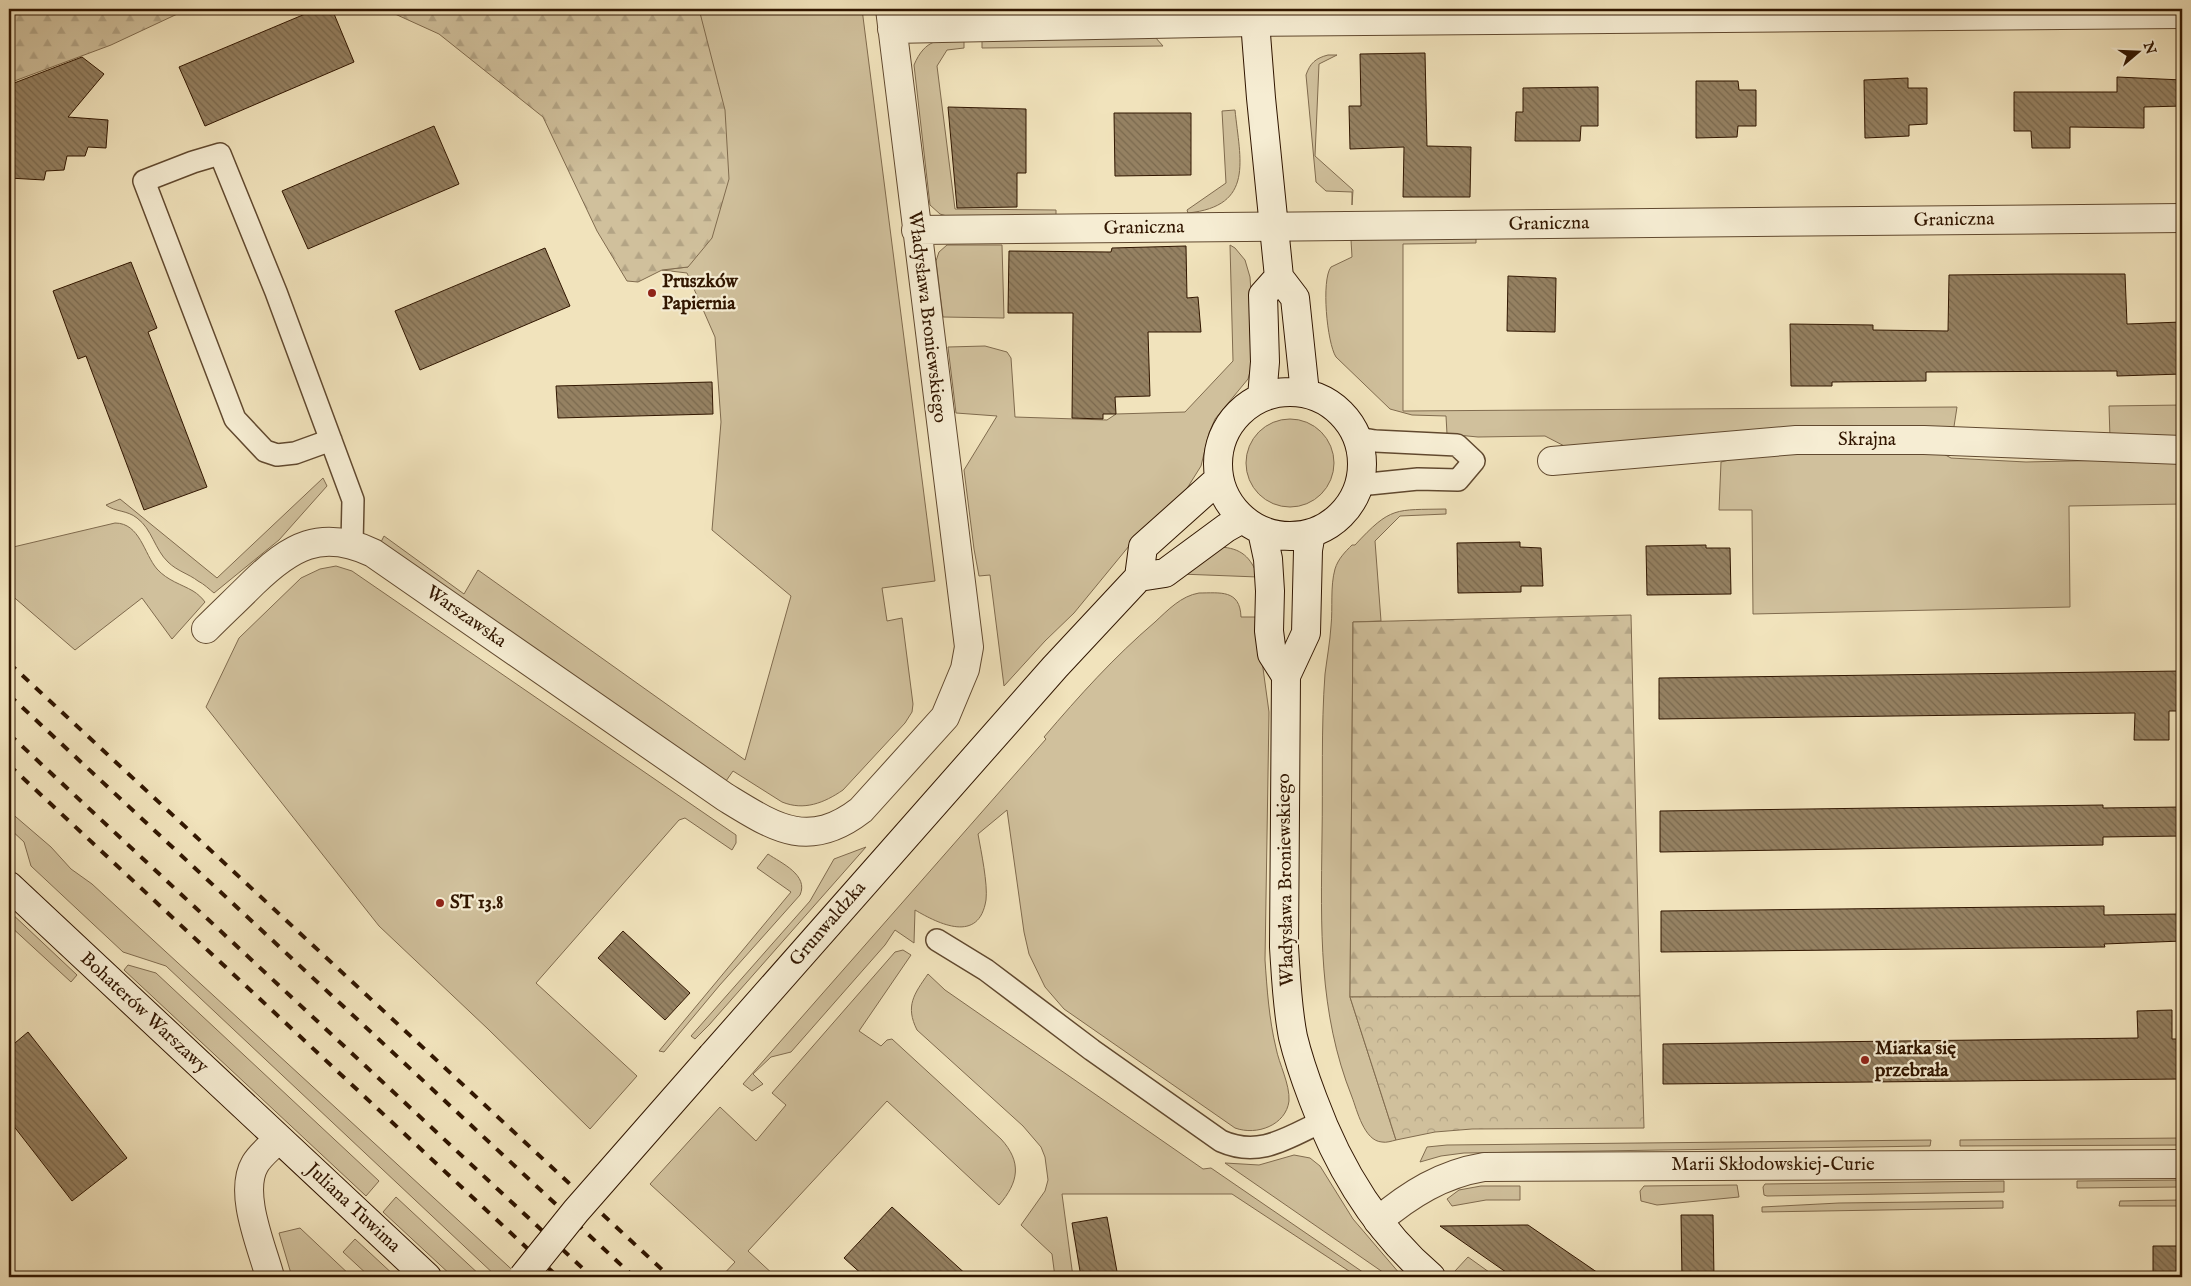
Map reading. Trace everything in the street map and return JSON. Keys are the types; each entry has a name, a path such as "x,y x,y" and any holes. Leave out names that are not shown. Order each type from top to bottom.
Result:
{"street":[{"path":"891,19 1254,15 2182,14"},
{"path":"1254,15 1279,277 1295,298 1304,393"},
{"name":"Władysława Broniewskiego","path":"725,797 772,825 796,832 812,832 846,822 874,796 945,717 965,669 969,647 967,624 891,19"},
{"name":"Graniczna","path":"916,230 2182,218"},
{"path":"1262,397 1265,362 1263,295 1279,277"},
{"path":"1290,391 1304,393 1322,398 1337,408 1349,422 1358,438 1362,453 1362,470 1359,485 1346,510 1324,528 1311,533 1278,536 1252,525 1232,507 1223,494 1219,478 1218,457 1222,436 1238,412 1262,397 1290,391"},
{"name":"Skrajna","path":"1552,461 1796,440 1924,440 2182,450"},
{"path":"1219,478 1143,547 1139,576 1165,573 1226,528 1252,525"},
{"path":"1252,525 1269,575 1269,631 1272,654 1286,676"},
{"name":"Władysława Broniewskiego","path":"1311,533 1308,550 1306,633 1286,676 1284,946 1286,987 1293,1037 1300,1066 1322,1122 1356,1191 1407,1255 1431,1277"},
{"name":"Warszawska","path":"206,630 274,563 290,552 305,545 334,540 352,544 380,558 725,797"},
{"name":"Grunwaldzka","path":"523,1277 576,1210 1055,667 1139,576"},
{"name":"Bohaterów Warszawy","path":"9,886 278,1139"},
{"path":"270,1277 248,1193 249,1177 255,1163 278,1139"},
{"name":"Juliana Tuwima","path":"278,1139 427,1277"},
{"name":"Marii Skłodowskiej-Curie","path":"1378,1221 1396,1206 1432,1183 1461,1171 1484,1167 2182,1164"}],"lane":[{"path":"331,440 295,453 278,455 264,451 235,419 144,181 193,162 220,154 276,292 331,440 353,500 352,544"},
{"path":"1358,438 1375,441 1457,445 1474,462 1458,480 1418,479 1359,485"},
{"path":"937,940 986,970 1092,1050 1221,1141 1244,1149 1262,1147 1322,1122"}],"green space":[{"path":"9,9 188,9 111,45 9,83"},
{"path":"384,9 699,9 725,110 729,179 712,238 688,267 662,270 638,282 627,281 597,231 543,117 439,34"},
{"path":"699,9 862,9 935,581 882,588 887,621 902,618 913,704 912,712 905,723 843,790 829,799 806,806 790,805 782,802 733,771 726,781 381,542 384,536 464,594 478,570 745,760 791,596 712,530 721,422 715,337 687,273 662,270 688,267 703,28"},
{"path":"1155,37 1163,46 982,48 982,38"},
{"path":"964,38 964,48 947,50 937,66 955,209 1056,210 1056,216 950,217 940,214 930,205 914,65 918,56 928,45 940,40"},
{"path":"1328,55 1337,55 1319,64 1315,156 1353,190 1352,205 1352,192 1326,191 1316,182 1306,75 1309,67 1314,62"},
{"path":"1235,110 1240,163 1234,191 1224,201 1209,209 1188,213 1187,210 1226,183 1222,111"},
{"path":"1476,238 1476,243 1403,244 1403,411 1957,407 1953,433 1574,451 1545,436 1478,437 1447,434 1446,416 1412,415 1390,409 1336,357 1330,339 1326,312 1326,285 1331,267 1352,257 1351,240"},
{"path":"947,245 1002,245 1004,318 943,317 936,261 939,252"},
{"path":"1230,245 1245,260 1250,277 1255,353 1248,379 1215,419 1209,433 1201,466 1181,498 1158,516 1129,546 1074,613 1045,641 1004,686 990,575 979,576 964,470 997,416 956,413 948,347 985,346 1007,352 1011,358 1015,417 1107,420 1116,414 1185,412 1233,361"},
{"path":"2182,405 2182,440 2110,438 2109,406"},
{"path":"1290,419 1307,423 1321,432 1330,446 1334,463 1330,480 1321,494 1307,503 1290,507 1273,503 1259,494 1250,480 1246,463 1250,446 1259,432 1273,423"},
{"path":"1936,450 1951,458 2026,462 2114,460 2182,462 2182,504 2069,506 2070,607 1753,614 1752,510 1719,510 1721,462 1749,455"},
{"path":"323,478 327,486 279,540 214,593 168,562 146,528 137,518 106,505 120,499 217,578"},
{"path":"1446,509 1446,514 1400,516 1375,541 1381,621 1353,622 1350,997 1396,1140 1384,1142 1370,1136 1362,1124 1356,1109 1341,1065 1333,1033 1324,969 1321,904 1323,715 1325,674 1332,619 1333,583 1335,569 1342,556 1352,545 1355,545 1367,532 1386,517 1404,511"},
{"path":"115,523 123,524 136,534 152,563 161,573 195,592 205,602 172,639 142,598 75,650 9,593 9,548"},
{"path":"1220,547 1234,549 1244,555 1252,564 1258,577 1180,574"},
{"path":"336,566 352,571 736,835 736,843 732,850 685,818 679,820 536,983 637,1076 590,1129 379,926 206,707 239,638 301,578 320,569"},
{"path":"1199,593 1228,594 1237,601 1241,617 1259,617 1258,632 1269,712 1265,960 1277,1054 1289,1094 1287,1109 1282,1116 1276,1122 1261,1129 1252,1131 1235,1128 1064,1009 1045,987 1029,954 1024,932 1007,810 978,834 984,867 986,900 982,914 975,922 967,926 946,925 915,910 914,943 895,930 885,945 791,1052 771,1057 753,1074 763,1084 752,1091 743,1084 1046,739 1044,737 1084,692 1125,649 1170,608 1186,597"},
{"path":"1631,615 1640,996 1350,997 1353,622"},
{"path":"9,811 51,847 71,869 92,884 520,1277 497,1277 166,966 123,952 31,866 24,842 9,828"},
{"path":"866,847 709,1025 695,1039 691,1036 810,901 834,859"},
{"path":"768,854 792,870 801,881 800,895 719,986 664,1052 659,1051 791,892 757,868"},
{"path":"9,911 77,975 71,982 9,925"},
{"path":"903,950 911,955 859,1031 881,1046 887,1040 892,1039 1001,1139 1008,1147 1015,1164 1014,1180 1006,1197 999,1205 887,1101 748,1251 776,1277 721,1277 735,1262 650,1184 720,1107 756,1141 786,1105 772,1093 895,952"},
{"path":"128,965 156,973 379,1181 366,1196 124,970"},
{"path":"928,974 945,990 1203,1169 1211,1168 1370,1277 1358,1277 1232,1194 1062,1194 1073,1277 1055,1277 1052,1254 1021,1225 1045,1191 1048,1180 1045,1157 1041,1147 1023,1126 917,1030 913,1022 913,1000"},
{"path":"1640,996 1644,1128 1472,1129 1435,1132 1396,1140 1350,997"},
{"path":"2182,1138 2182,1145 1960,1146 1960,1140"},
{"path":"1931,1140 1930,1146 1464,1153 1441,1156 1420,1162 1427,1147 1447,1145"},
{"path":"1294,1155 1310,1158 1320,1166 1353,1219 1400,1274 1398,1276 1391,1277 1387,1275 1225,1163 1259,1165"},
{"path":"2182,1180 2182,1187 2077,1188 2077,1181"},
{"path":"2004,1181 2004,1192 1767,1196 1764,1195 1763,1187 1765,1184"},
{"path":"1737,1185 1739,1197 1657,1205 1641,1201 1640,1191 1644,1186"},
{"path":"1481,1186 1520,1186 1520,1200 1486,1200 1452,1206 1447,1199 1459,1190"},
{"path":"396,1197 482,1277 453,1277 383,1212"},
{"path":"2182,1200 2182,1206 2119,1206 2120,1201"},
{"path":"2003,1201 2003,1208 1762,1212 1762,1207 1839,1203"},
{"path":"300,1228 352,1277 292,1277 279,1233"},
{"path":"355,1239 396,1277 370,1277 343,1252"},
{"path":"1468,1257 1496,1277 1463,1277 1455,1271"}],"building":[{"path":"317,9 332,9 354,62 205,126 179,67"},
{"path":"1425,53 1427,146 1471,147 1470,197 1403,197 1404,147 1350,149 1349,106 1361,106 1360,54"},
{"path":"82,57 104,74 68,117 108,120 106,148 88,147 85,156 67,156 64,170 46,171 44,180 9,178 9,85"},
{"path":"2117,77 2182,80 2182,106 2144,107 2144,128 2070,127 2070,148 2032,148 2031,131 2014,131 2014,92 2117,92"},
{"path":"1908,78 1908,88 1927,88 1927,124 1909,125 1909,136 1865,138 1864,80"},
{"path":"1696,81 1738,81 1739,90 1756,90 1756,126 1738,126 1737,137 1696,138"},
{"path":"1598,87 1598,126 1581,126 1580,141 1515,141 1516,112 1523,112 1523,88"},
{"path":"948,107 1026,109 1026,173 1017,173 1017,207 957,208"},
{"path":"1114,113 1191,113 1191,175 1115,176"},
{"path":"434,126 459,184 308,249 282,191"},
{"path":"1186,246 1187,298 1198,297 1201,332 1148,332 1150,396 1115,397 1116,414 1103,414 1103,419 1072,418 1073,313 1008,313 1009,251 1111,252 1112,248"},
{"path":"545,248 570,306 420,370 395,311"},
{"path":"131,262 157,328 148,332 207,487 144,510 86,356 78,359 53,291"},
{"path":"2125,274 2127,324 2182,322 2182,374 2117,376 2117,371 1926,372 1926,381 1832,382 1832,386 1791,386 1790,324 1873,325 1873,330 1948,331 1949,275"},
{"path":"1508,276 1556,278 1555,332 1507,331"},
{"path":"712,382 713,414 558,418 556,386"},
{"path":"1520,542 1520,547 1541,548 1543,586 1521,586 1521,592 1458,593 1457,543"},
{"path":"1706,545 1706,548 1730,548 1731,594 1647,595 1646,546"},
{"path":"2182,671 2182,711 2169,711 2169,740 2134,740 2135,713 1659,719 1659,678"},
{"path":"2103,805 2103,808 2182,807 2182,836 2103,837 2103,845 1660,852 1660,811"},
{"path":"2104,906 2104,915 2182,914 2182,941 2104,944 2105,947 1661,952 1661,911"},
{"path":"623,931 690,993 665,1020 598,958"},
{"path":"2172,1010 2172,1039 2182,1039 2182,1079 1663,1084 1663,1044 2138,1038 2137,1011"},
{"path":"28,1032 127,1158 72,1201 9,1120 9,1048"},
{"path":"892,1207 969,1277 865,1277 844,1258"},
{"path":"1681,1215 1713,1215 1714,1277 1682,1277"},
{"path":"1107,1217 1118,1277 1081,1277 1072,1223"},
{"path":"1528,1225 1604,1277 1513,1277 1440,1226"},
{"path":"2153,1246 2182,1246 2182,1277 2153,1277"}],"railway":[{"path":"9,663 670,1277"},
{"path":"9,695 634,1277"},
{"path":"9,734 592,1277"},
{"path":"9,765 558,1277"}],"place":[{"name":"Pruszków Papiernia","path":"652,293"},
{"name":"ST 13.8","path":"440,903"},
{"name":"Miarka się przebrała","path":"1865,1060"}]}
